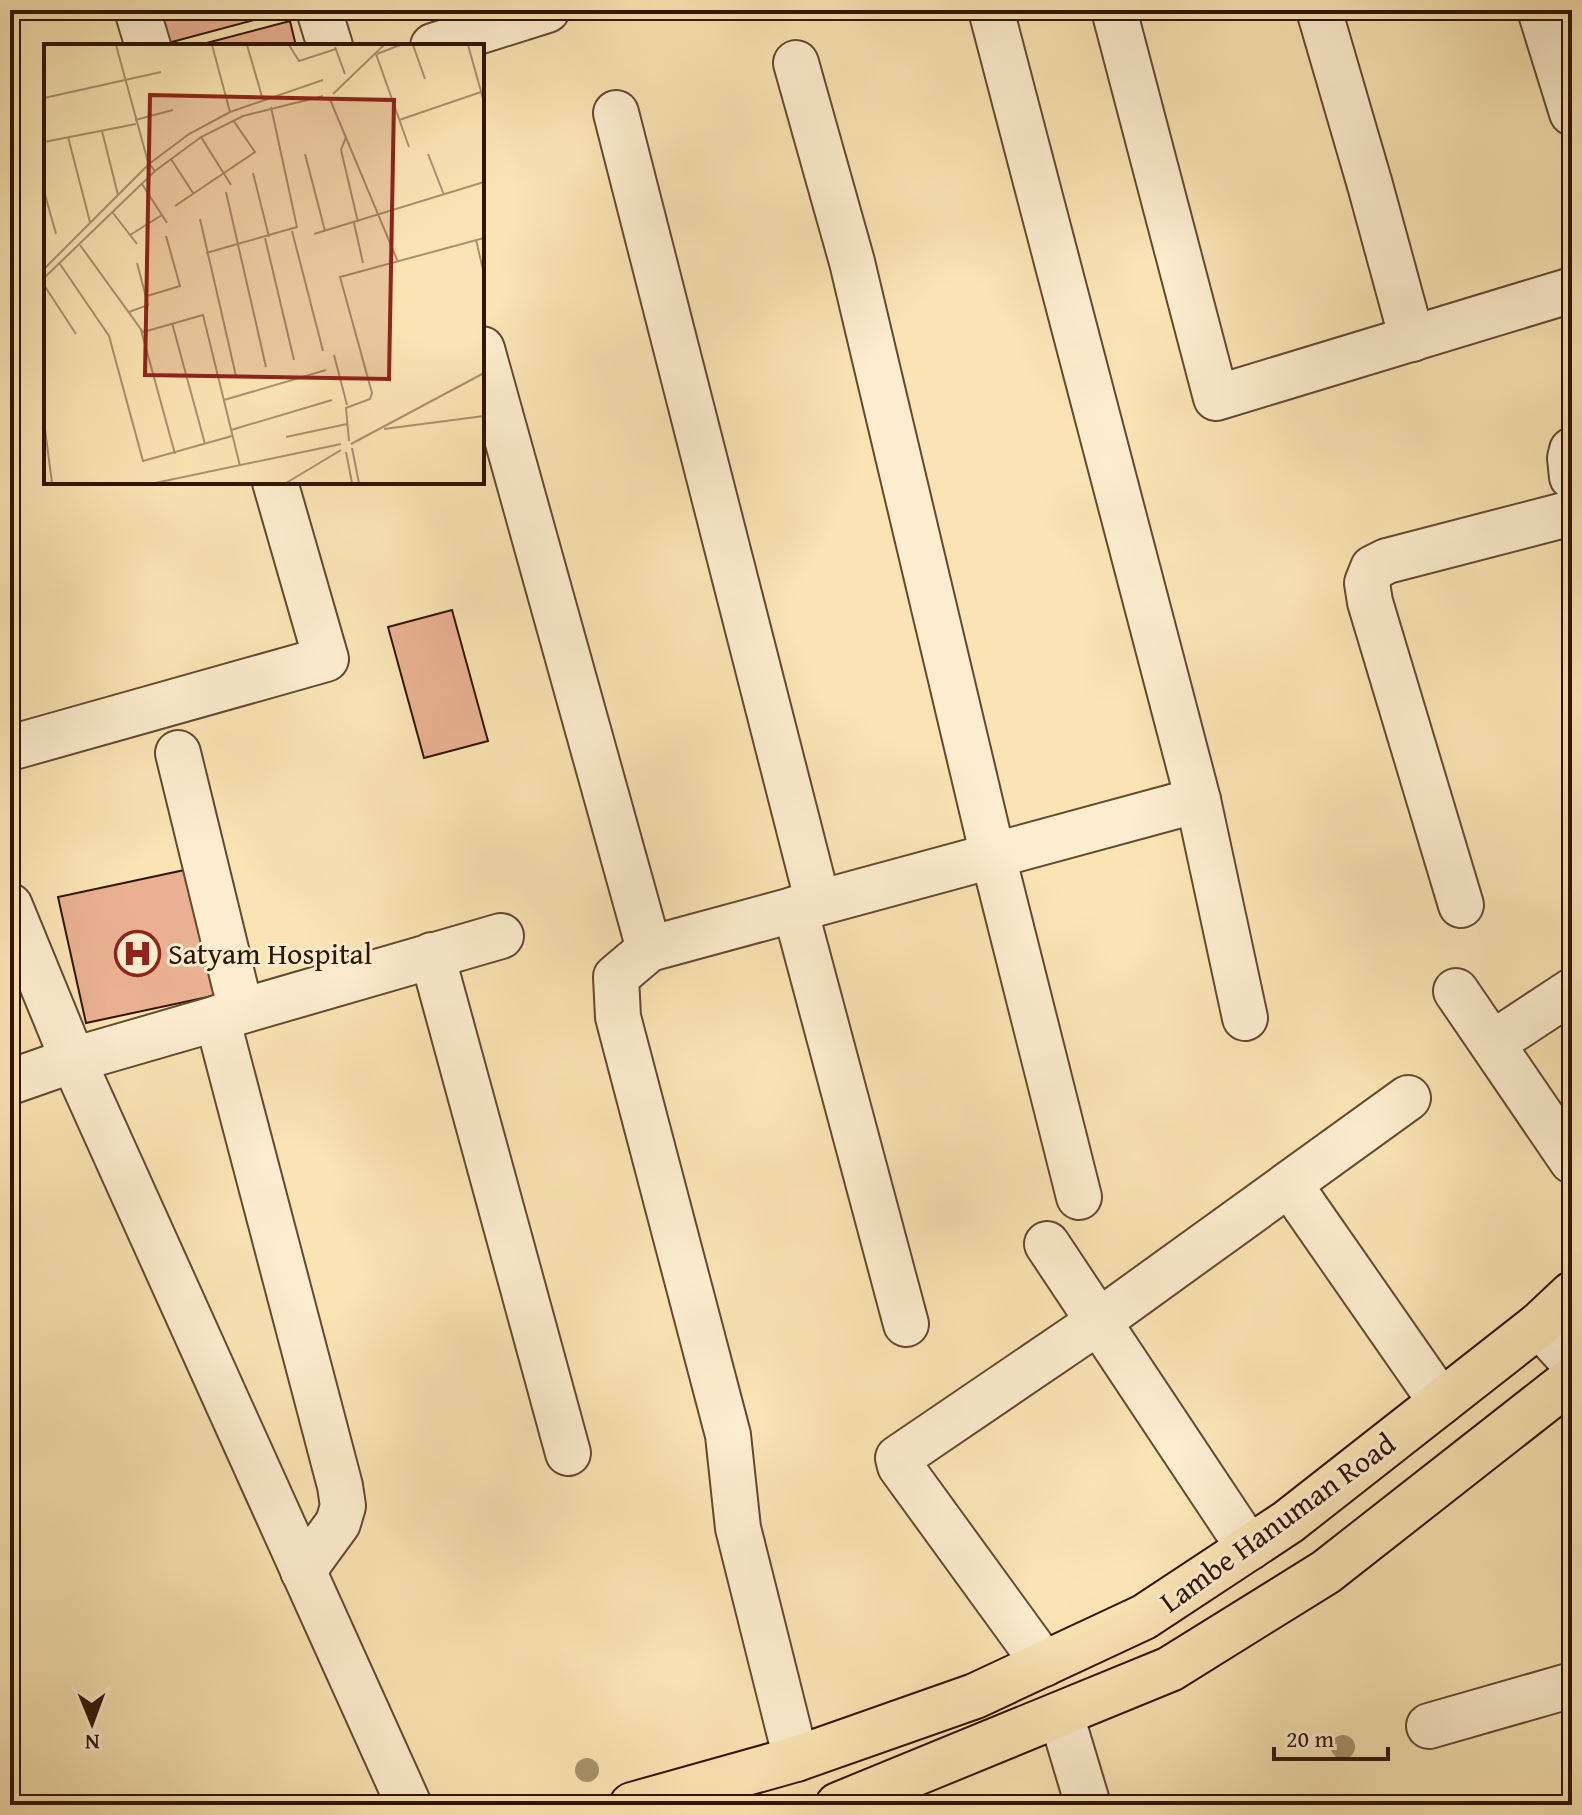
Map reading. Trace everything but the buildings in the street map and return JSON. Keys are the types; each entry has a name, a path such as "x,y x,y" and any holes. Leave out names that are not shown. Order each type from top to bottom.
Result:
{"main road":[{"name":"Lambe Hanuman Road","path":"632,1805 796,1759 975,1696 1144,1617 1288,1522 1539,1325 1572,1294"},
{"name":"Lambe Hanuman Road","path":"846,1804 1170,1669 1326,1572 1572,1379"}],"street":[{"path":"137,10 147,44"},
{"path":"319,10 329,44"},
{"path":"439,44 547,10"},
{"path":"991,10 1198,800 1245,1018"},
{"path":"1114,10 1216,398 1572,290"},
{"path":"1319,10 1412,339"},
{"path":"1540,10 1572,113"},
{"path":"796,63 852,262 993,856 1079,1197"},
{"path":"616,113 906,1324"},
{"path":"484,356 649,949"},
{"path":"1572,450 1572,477"},
{"path":"10,748 326,659 276,484"},
{"path":"1461,905 1370,602 1367,583 1373,568 1387,561 1572,513"},
{"path":"178,753 229,1014 340,1486 343,1506 338,1523 303,1571"},
{"path":"796,1759 738,1528 728,1435 618,1017 616,977 649,949 1198,800"},
{"path":"10,906 73,1060 409,1805"},
{"path":"10,1082 73,1060 501,936"},
{"path":"432,955 568,1453"},
{"path":"1456,991 1572,1161"},
{"path":"1493,1043 1572,991"},
{"path":"1044,1664 900,1466 898,1458 1098,1322 1408,1098"},
{"path":"1290,1185 1441,1402"},
{"path":"1047,1244 1249,1548"},
{"path":"1539,1325 1572,1361"},
{"path":"1429,1726 1572,1685"},
{"path":"1061,1715 1088,1805"}],"place":[{"name":"Satyam Hospital","path":"137,953"}]}
